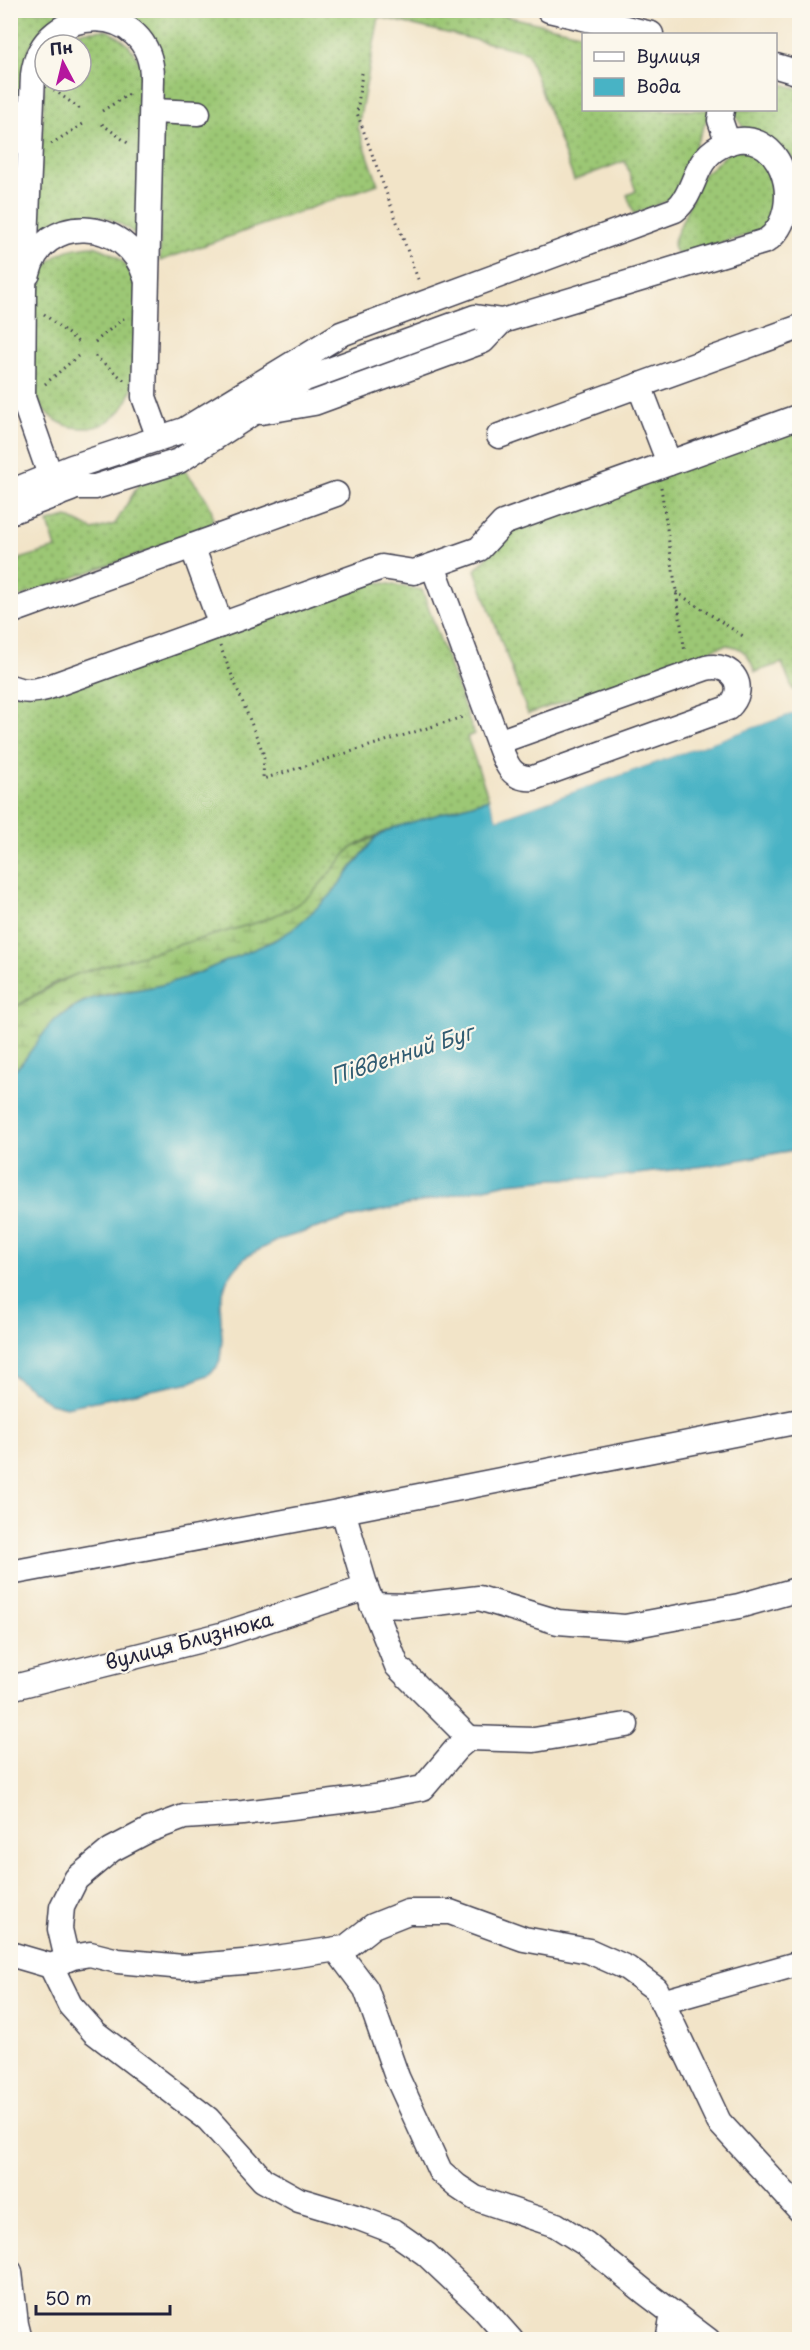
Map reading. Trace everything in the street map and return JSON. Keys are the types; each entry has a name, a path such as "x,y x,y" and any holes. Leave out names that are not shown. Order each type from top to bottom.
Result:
{"street":[{"path":"549,10 647,33"},
{"path":"52,33 74,19 94,16 113,19 137,36 151,60 153,78 144,397 176,451"},
{"path":"777,66 800,73"},
{"path":"33,75 24,293 24,401 54,485"},
{"path":"152,111 198,113"},
{"path":"722,111 720,120 728,143"},
{"path":"176,451 184,430 341,334 675,210 682,202 706,156 728,143 746,140 762,144 777,152 794,171 797,187 794,212 780,232 759,244"},
{"path":"24,293 33,258 40,250 67,232 87,230 116,237 131,248 142,264 148,291"},
{"path":"10,512 54,485 89,484 176,451 251,414 305,380 474,317 502,321 800,231"},
{"path":"499,436 800,327"},
{"path":"639,385 663,466"},
{"path":"10,687 19,691 33,692 46,688 382,567 414,572 433,566 479,549 503,523 800,416"},
{"path":"10,492 54,485 176,451"},
{"path":"10,612 336,494"},
{"path":"192,546 217,626"},
{"path":"433,566 486,710 498,742 508,767 512,773 526,779 728,708 737,696 737,682 728,670 713,667 498,742"},
{"path":"10,1573 343,1511 800,1421"},
{"path":"343,1511 369,1597 397,1666 469,1738"},
{"name":"вулиця Близнюка","path":"10,1688 369,1597 411,1606 479,1598 558,1622 625,1627 739,1606 800,1589"},
{"path":"511,2340 482,2307 426,2253 393,2231 359,2218 298,2200 262,2180 208,2120 94,2032 70,2005 59,1962 62,1907 76,1880 111,1850 149,1830 184,1817 243,1813 375,1797 423,1788 457,1748 469,1738 534,1740 626,1725"},
{"path":"10,1954 59,1962 90,1954 118,1961 183,1967 255,1961 345,1948 374,1926 408,1912 450,1912 524,1940 589,1951 627,1968 656,1989 719,2122 800,2210"},
{"path":"336,1949 366,1989 397,2077 440,2171 457,2187 475,2198 556,2225 586,2244 708,2340"},
{"path":"662,2002 800,1963"},
{"path":"10,2272 20,2340"},
{"path":"668,2340 673,2314"}],"path":[{"path":"362,74 357,113 427,302"},
{"path":"102,111 153,78"},
{"path":"58,93 83,111"},
{"path":"29,158 83,124"},
{"path":"102,124 151,159"},
{"path":"95,342 148,291"},
{"path":"24,293 78,342"},
{"path":"24,401 78,356"},
{"path":"95,356 144,397"},
{"path":"663,466 676,592 688,675"},
{"path":"676,592 743,636"},
{"path":"217,626 264,755 262,779 486,710"}],"green space":[{"path":"10,11 74,11 60,17 41,33 33,33 33,43 29,48 15,386 11,388 10,149 14,23"},
{"path":"109,11 484,11 582,34 582,111 711,111 672,199 634,214 627,195 636,191 625,161 574,180 527,52 379,17 358,127 378,184 160,261 161,72"},
{"path":"106,30 128,45 142,67 139,238 115,221 89,215 63,220 38,235 44,93 93,93 93,33 73,32"},
{"path":"777,82 799,89 799,162 743,127 732,111 777,111"},
{"path":"734,148 776,159 775,226 682,256 674,250 673,243 701,177"},
{"path":"94,246 121,261 135,282 138,303 134,381 126,403 118,413 100,425 78,428 61,423 51,416 36,396 33,360 36,296 42,274 54,258 70,250"},
{"path":"799,420 799,688 793,690 782,663 755,672 744,652 736,647 725,645 528,714 475,570 519,523"},
{"path":"185,470 211,507 212,523 207,530 11,600 10,562 56,548 48,522 67,517 93,530 115,524 139,484"},
{"path":"361,579 422,590 474,734 467,737 489,799 393,828 366,840 350,849 312,894 290,909 259,922 80,973 54,983 11,1010 11,695"},
{"path":"393,828 366,849 323,904 291,931 255,949 180,980 100,996 81,1003 58,1018 11,1073 11,1010 53,985 80,973 259,922 290,909 312,894 350,849"}],"water":[{"name":"Південний Буг","path":"799,711 799,1149 706,1166 603,1178 508,1183 353,1217 281,1239 247,1256 227,1280 220,1302 222,1339 220,1360 217,1367 209,1374 191,1382 66,1407 50,1403 11,1374 11,1073 21,1064 52,1022 93,998 162,985 194,975 273,941 292,930 330,896 376,837 393,828 489,799 497,819"}],"pier":[{"path":"793,690 799,711 497,819 489,799 492,798 499,815 796,709 790,691"}]}
